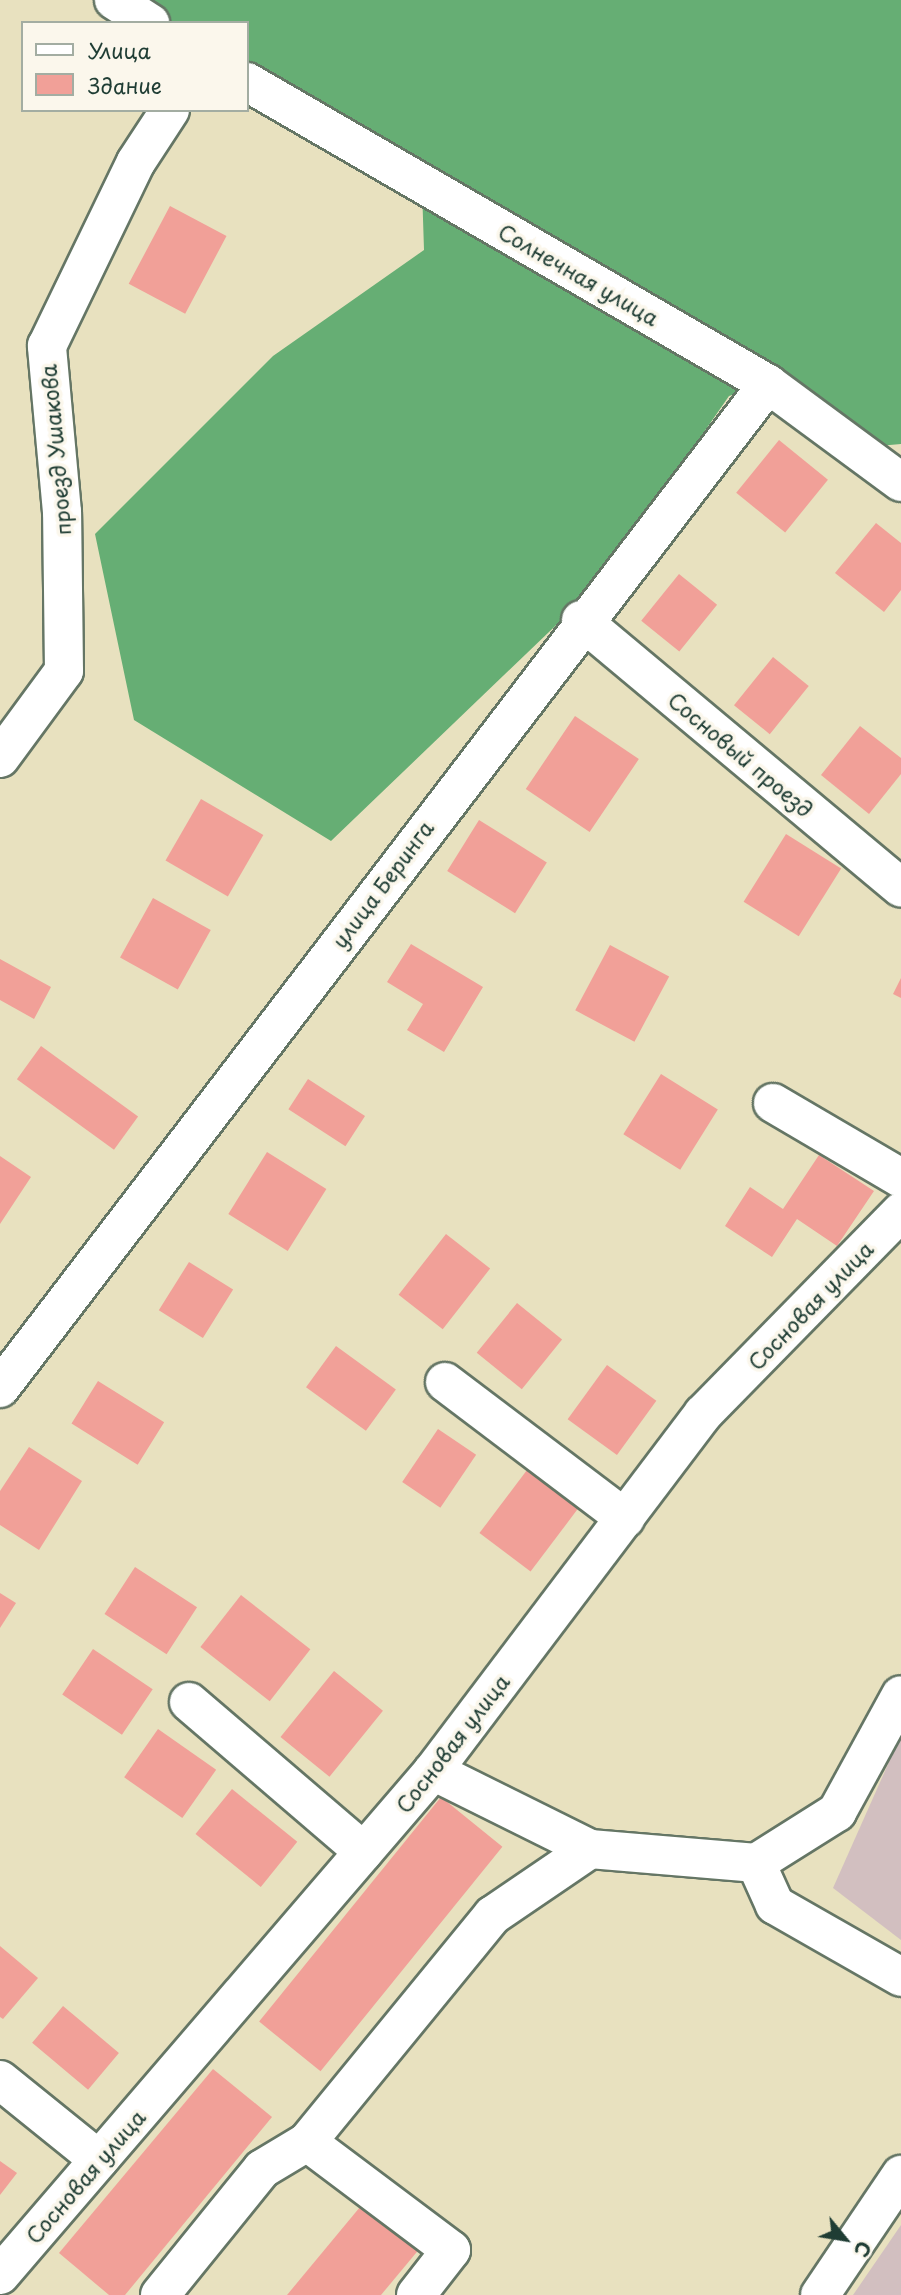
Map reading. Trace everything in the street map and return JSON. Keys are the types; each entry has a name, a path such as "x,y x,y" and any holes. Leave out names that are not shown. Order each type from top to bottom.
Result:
{"street":[{"path":"114,0 147,21"},
{"name":"Солнечная улица","path":"248,83 768,384 901,482"},
{"name":"проезд Ушакова","path":"0,758 64,671 62,512 47,346 136,162 169,112"},
{"name":"улица Беринга","path":"0,1388 581,620 606,600 768,384"},
{"name":"Сосновый проезд","path":"581,620 901,888"},
{"path":"773,1103 901,1178"},
{"name":"Сосновая улица","path":"0,2275 433,1771 703,1414 901,1212"},
{"path":"445,1382 625,1518"},
{"path":"433,1771 590,1849 756,1863 837,1812 901,1695"},
{"path":"189,1702 364,1852"},
{"path":"160,2295 262,2169 307,2141 493,1915 590,1849"},
{"path":"756,1863 775,1905 901,1977"},
{"path":"0,2080 99,2160"},
{"path":"307,2141 451,2250 416,2295"},
{"path":"820,2295 901,2175"}],"shaded area":[{"path":"901,1735 901,1940 833,1888"},
{"path":"901,2225 901,2295 853,2295"}],"green space":[{"path":"123,0 901,0 901,444 867,447 768,384 729,396 598,585 331,841 134,720 95,534 273,356 424,250 422,188 248,88 248,21 135,21"}],"building":[{"path":"170,206 227,236 185,314 129,284"},
{"path":"779,440 828,480 785,532 736,493"},
{"path":"876,523 901,543 901,590 884,612 835,573"},
{"path":"679,574 717,605 679,651 641,621"},
{"path":"773,657 809,686 770,734 734,705"},
{"path":"575,716 639,759 590,832 526,789"},
{"path":"860,726 901,758 901,774 869,814 821,775"},
{"path":"201,799 263,835 228,896 166,860"},
{"path":"479,820 547,862 515,913 447,871"},
{"path":"786,834 841,868 799,936 744,902"},
{"path":"153,898 211,930 178,989 120,957"},
{"path":"411,944 483,987 444,1052 407,1030 423,1004 387,982"},
{"path":"610,945 669,976 634,1042 575,1010"},
{"path":"0,959 51,987 34,1019 0,1000"},
{"path":"901,978 901,998 893,994"},
{"path":"41,1046 138,1117 114,1150 17,1079"},
{"path":"661,1074 718,1110 680,1170 623,1134"},
{"path":"308,1079 365,1116 345,1146 288,1109"},
{"path":"267,1152 326,1189 288,1251 228,1214"},
{"path":"819,1155 874,1191 837,1246 797,1219 772,1257 725,1226 750,1187 783,1209"},
{"path":"0,1156 31,1177 0,1224"},
{"path":"446,1234 490,1268 443,1329 399,1295"},
{"path":"189,1262 233,1290 203,1338 159,1310"},
{"path":"517,1303 562,1340 522,1389 477,1353"},
{"path":"336,1346 396,1389 366,1431 306,1387"},
{"path":"607,1365 656,1401 617,1455 568,1419"},
{"path":"98,1381 164,1422 138,1465 72,1423"},
{"path":"438,1429 476,1455 440,1508 402,1482"},
{"path":"29,1447 82,1481 39,1550 0,1525 0,1491"},
{"path":"530,1466 581,1505 531,1572 479,1533"},
{"path":"135,1567 197,1607 167,1654 105,1614"},
{"path":"0,1593 16,1603 0,1628"},
{"path":"241,1595 310,1649 270,1701 200,1647"},
{"path":"93,1649 153,1689 122,1735 62,1695"},
{"path":"334,1671 383,1711 329,1777 281,1737"},
{"path":"158,1729 216,1770 182,1818 124,1777"},
{"path":"232,1789 297,1842 261,1887 195,1834"},
{"path":"441,1797 502,1847 321,2071 259,2022"},
{"path":"0,1946 38,1978 3,2019 0,2017"},
{"path":"63,2006 119,2053 88,2090 32,2043"},
{"path":"213,2069 272,2117 125,2295 109,2295 59,2253"},
{"path":"0,2161 17,2173 0,2195"},
{"path":"365,2201 421,2247 381,2295 287,2295"}]}
